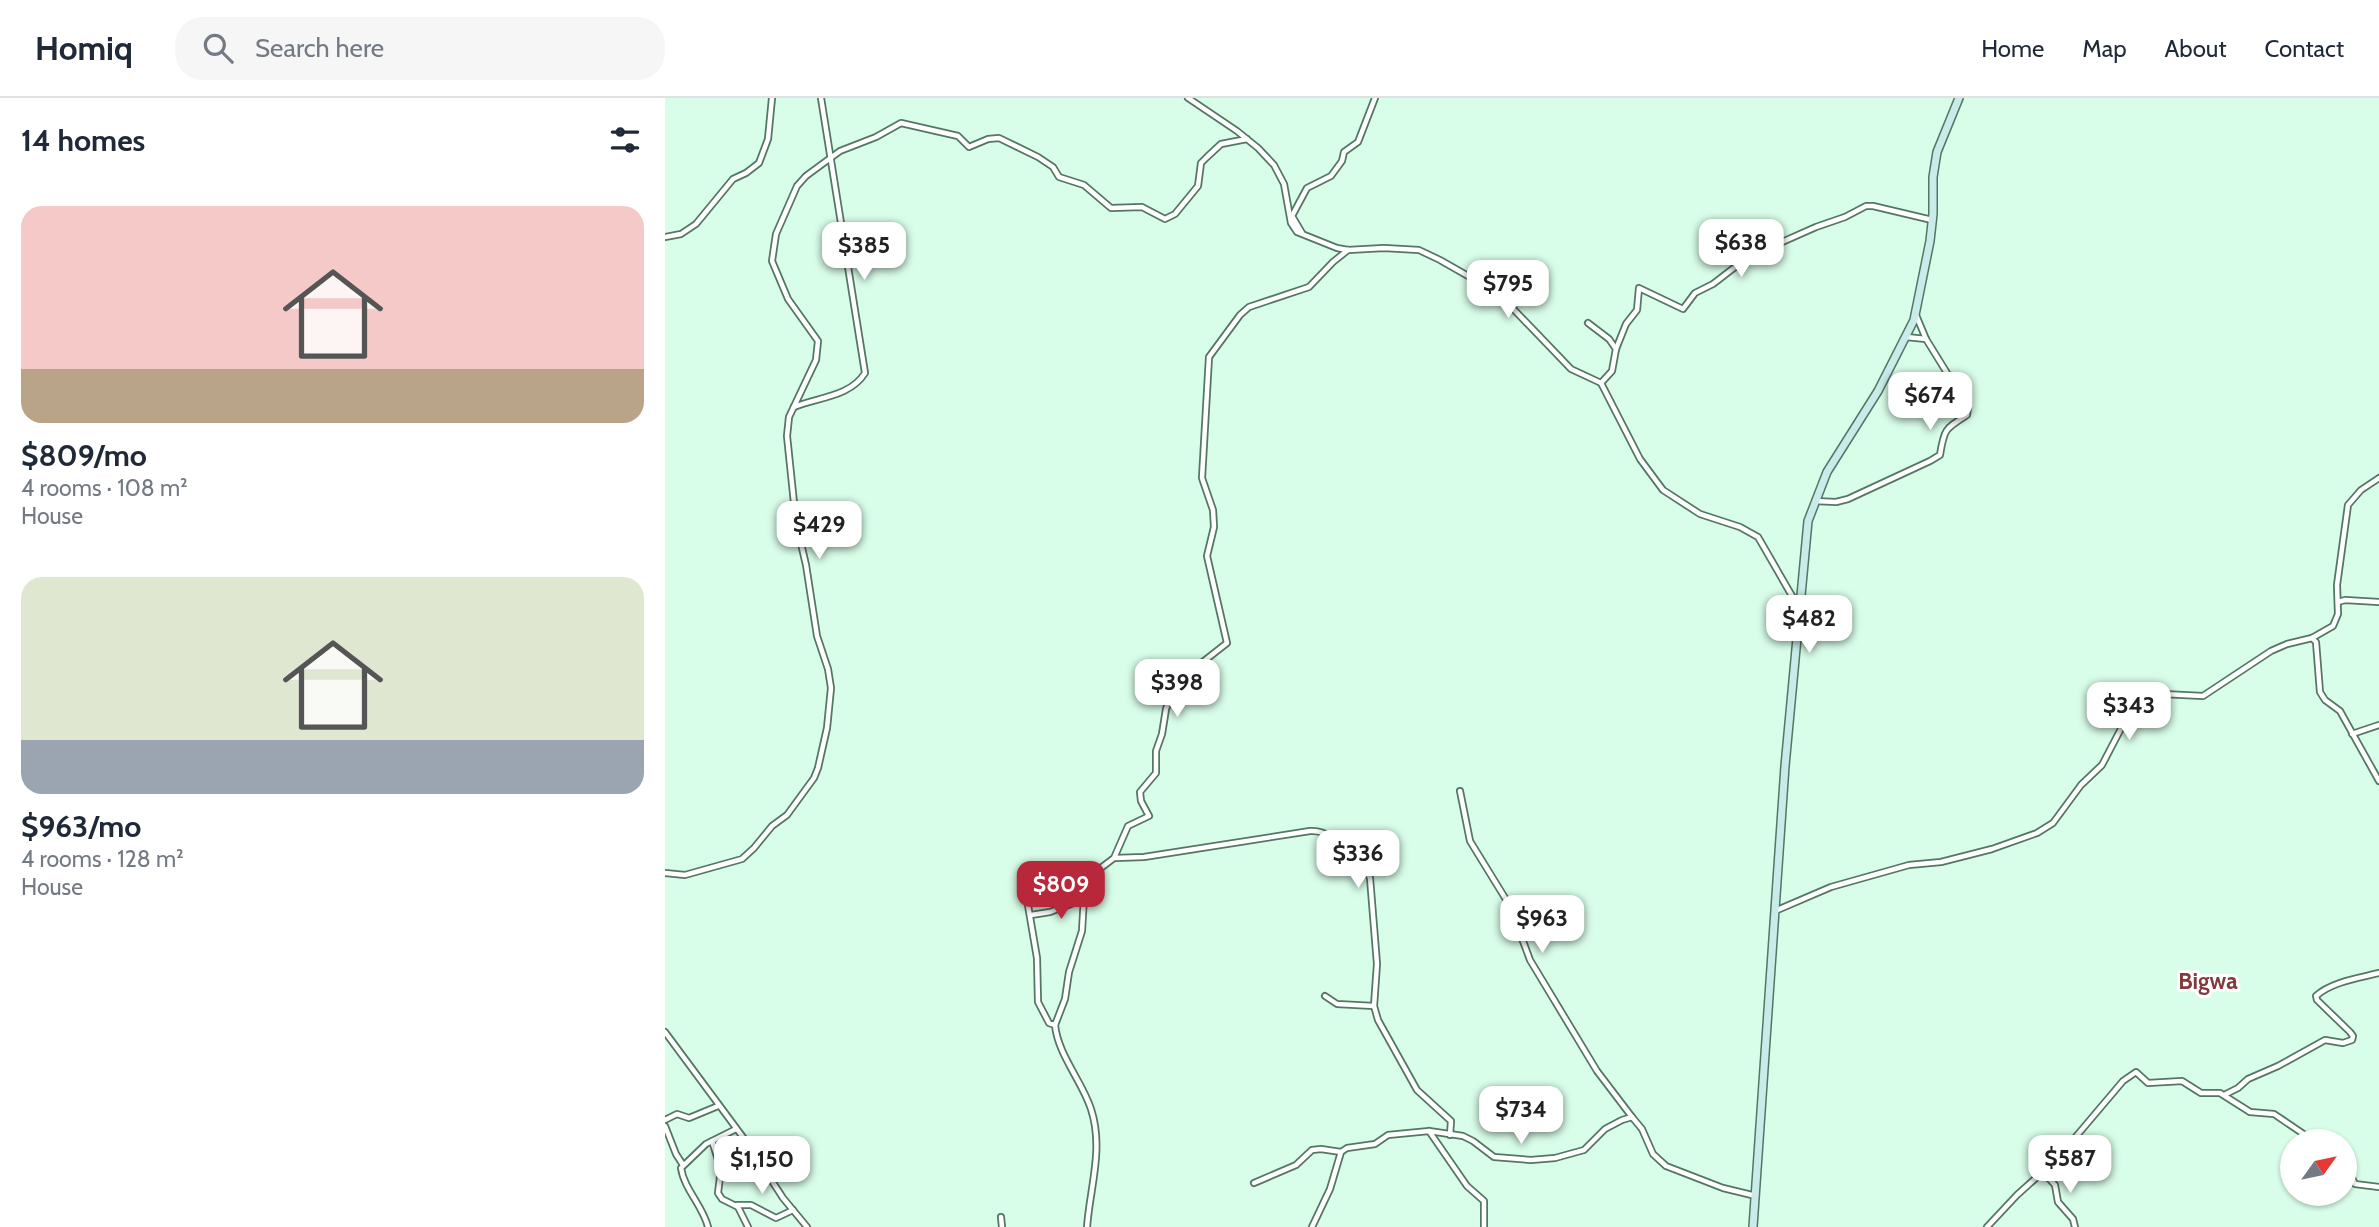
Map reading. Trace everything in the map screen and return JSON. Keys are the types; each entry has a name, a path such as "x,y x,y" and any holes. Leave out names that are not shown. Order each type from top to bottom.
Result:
{"street":[{"path":"665,237 681,234 696,224 733,179 747,173 759,163 768,139 772,98"},
{"path":"793,407 827,399 855,383 865,373 821,98"},
{"path":"1188,98 1247,139 1278,171 1295,230 1348,250 1419,250 1499,293 1571,369 1601,383 1640,459 1663,490 1700,514 1741,527 1758,537 1800,609"},
{"path":"1302,234 1293,217 1294,211 1307,188 1331,176 1342,161 1344,152 1356,144 1375,98"},
{"path":"1753,1227 1785,766 1808,521 1827,471 1873,400 1916,314 1932,220 1933,177 1937,152 1958,102"},
{"path":"665,873 685,874 742,859 772,826 787,815 814,778 827,728 831,688 817,636 791,481 787,436 789,417 816,360 818,341 788,299 772,258 776,234 794,191 806,176 840,151 876,137 901,123 958,136 969,147 988,139 999,138 1038,157 1053,167 1059,177 1084,185 1111,208 1142,207 1165,219 1175,214 1198,186 1201,163 1207,157 1221,144 1247,139"},
{"path":"1601,383 1614,367 1616,349 1626,322 1637,310 1639,288 1683,309 1695,293 1713,284 1748,257 1846,217 1866,206 1932,220"},
{"path":"1087,1227 1096,1171 1095,1127 1089,1104 1055,1025 1065,999 1069,972 1082,932 1084,884 1087,877 1114,858 1126,830 1149,816 1140,792 1156,773 1156,751 1166,709 1177,683 1227,643 1207,556 1214,527 1213,510 1202,478 1209,357 1245,310 1252,305 1272,301 1309,287 1348,250"},
{"path":"1815,501 1848,499 1930,461 1940,455 1945,431 1968,415 1968,407 1926,339 1916,314"},
{"path":"1588,323 1609,339 1616,349"},
{"path":"1906,337 1926,339"},
{"path":"1775,911 1831,887 1909,865 1941,862 1982,852 2037,833 2053,823 2081,785 2102,765 2134,710 2163,694 2203,696 2271,651 2312,638 2333,626 2337,619 2337,585 2348,505 2355,495 2379,478"},
{"path":"2338,602 2379,602"},
{"path":"2312,638 2316,642 2320,692 2325,700 2340,711 2379,781"},
{"path":"2352,734 2379,725"},
{"path":"1460,792 1470,841 1510,906 1530,960 1597,1071 1642,1129 1653,1154 1666,1166 1723,1188 1756,1196"},
{"path":"1114,858 1144,857 1310,831 1325,832 1370,878 1377,964 1374,1006 1383,1032 1417,1090 1451,1121 1450,1135"},
{"path":"1023,876 1038,968 1038,1002 1049,1023 1055,1025"},
{"path":"1031,915 1050,912 1084,899"},
{"path":"2225,1095 2248,1079 2325,1040 2343,1043 2352,1040 2350,1032 2316,996 2327,989 2379,972"},
{"path":"1325,996 1338,1004 1374,1006"},
{"path":"666,1034 807,1227"},
{"path":"1987,1227 2017,1195 2043,1173 2134,1073 2139,1073 2148,1083 2182,1081 2201,1093 2217,1091 2250,1112 2269,1112 2297,1129"},
{"path":"665,1120 677,1114 689,1118 718,1106"},
{"path":"1254,1183 1296,1165 1312,1150 1341,1152 1347,1148 1375,1144 1388,1135 1429,1131 1463,1136 1494,1157 1531,1160 1555,1158 1584,1150 1605,1129 1632,1117"},
{"path":"665,1126 683,1165"},
{"path":"708,1227 704,1214 681,1172 683,1165 711,1140 736,1129"},
{"path":"1429,1131 1467,1186 1484,1201 1483,1227"},
{"path":"711,1140 721,1169 718,1193 722,1199 736,1205 751,1205 776,1218 778,1227"},
{"path":"1312,1227 1330,1189 1341,1152"},
{"path":"2043,1173 2055,1185 2058,1202 2073,1219 2075,1227"},
{"path":"2357,1184 2379,1186"},
{"path":"736,1205 748,1227"},
{"path":"776,1218 793,1210"},
{"path":"1001,1217 1002,1227"}],"district":[{"name":"Bigwa","path":"2208,981"}]}
